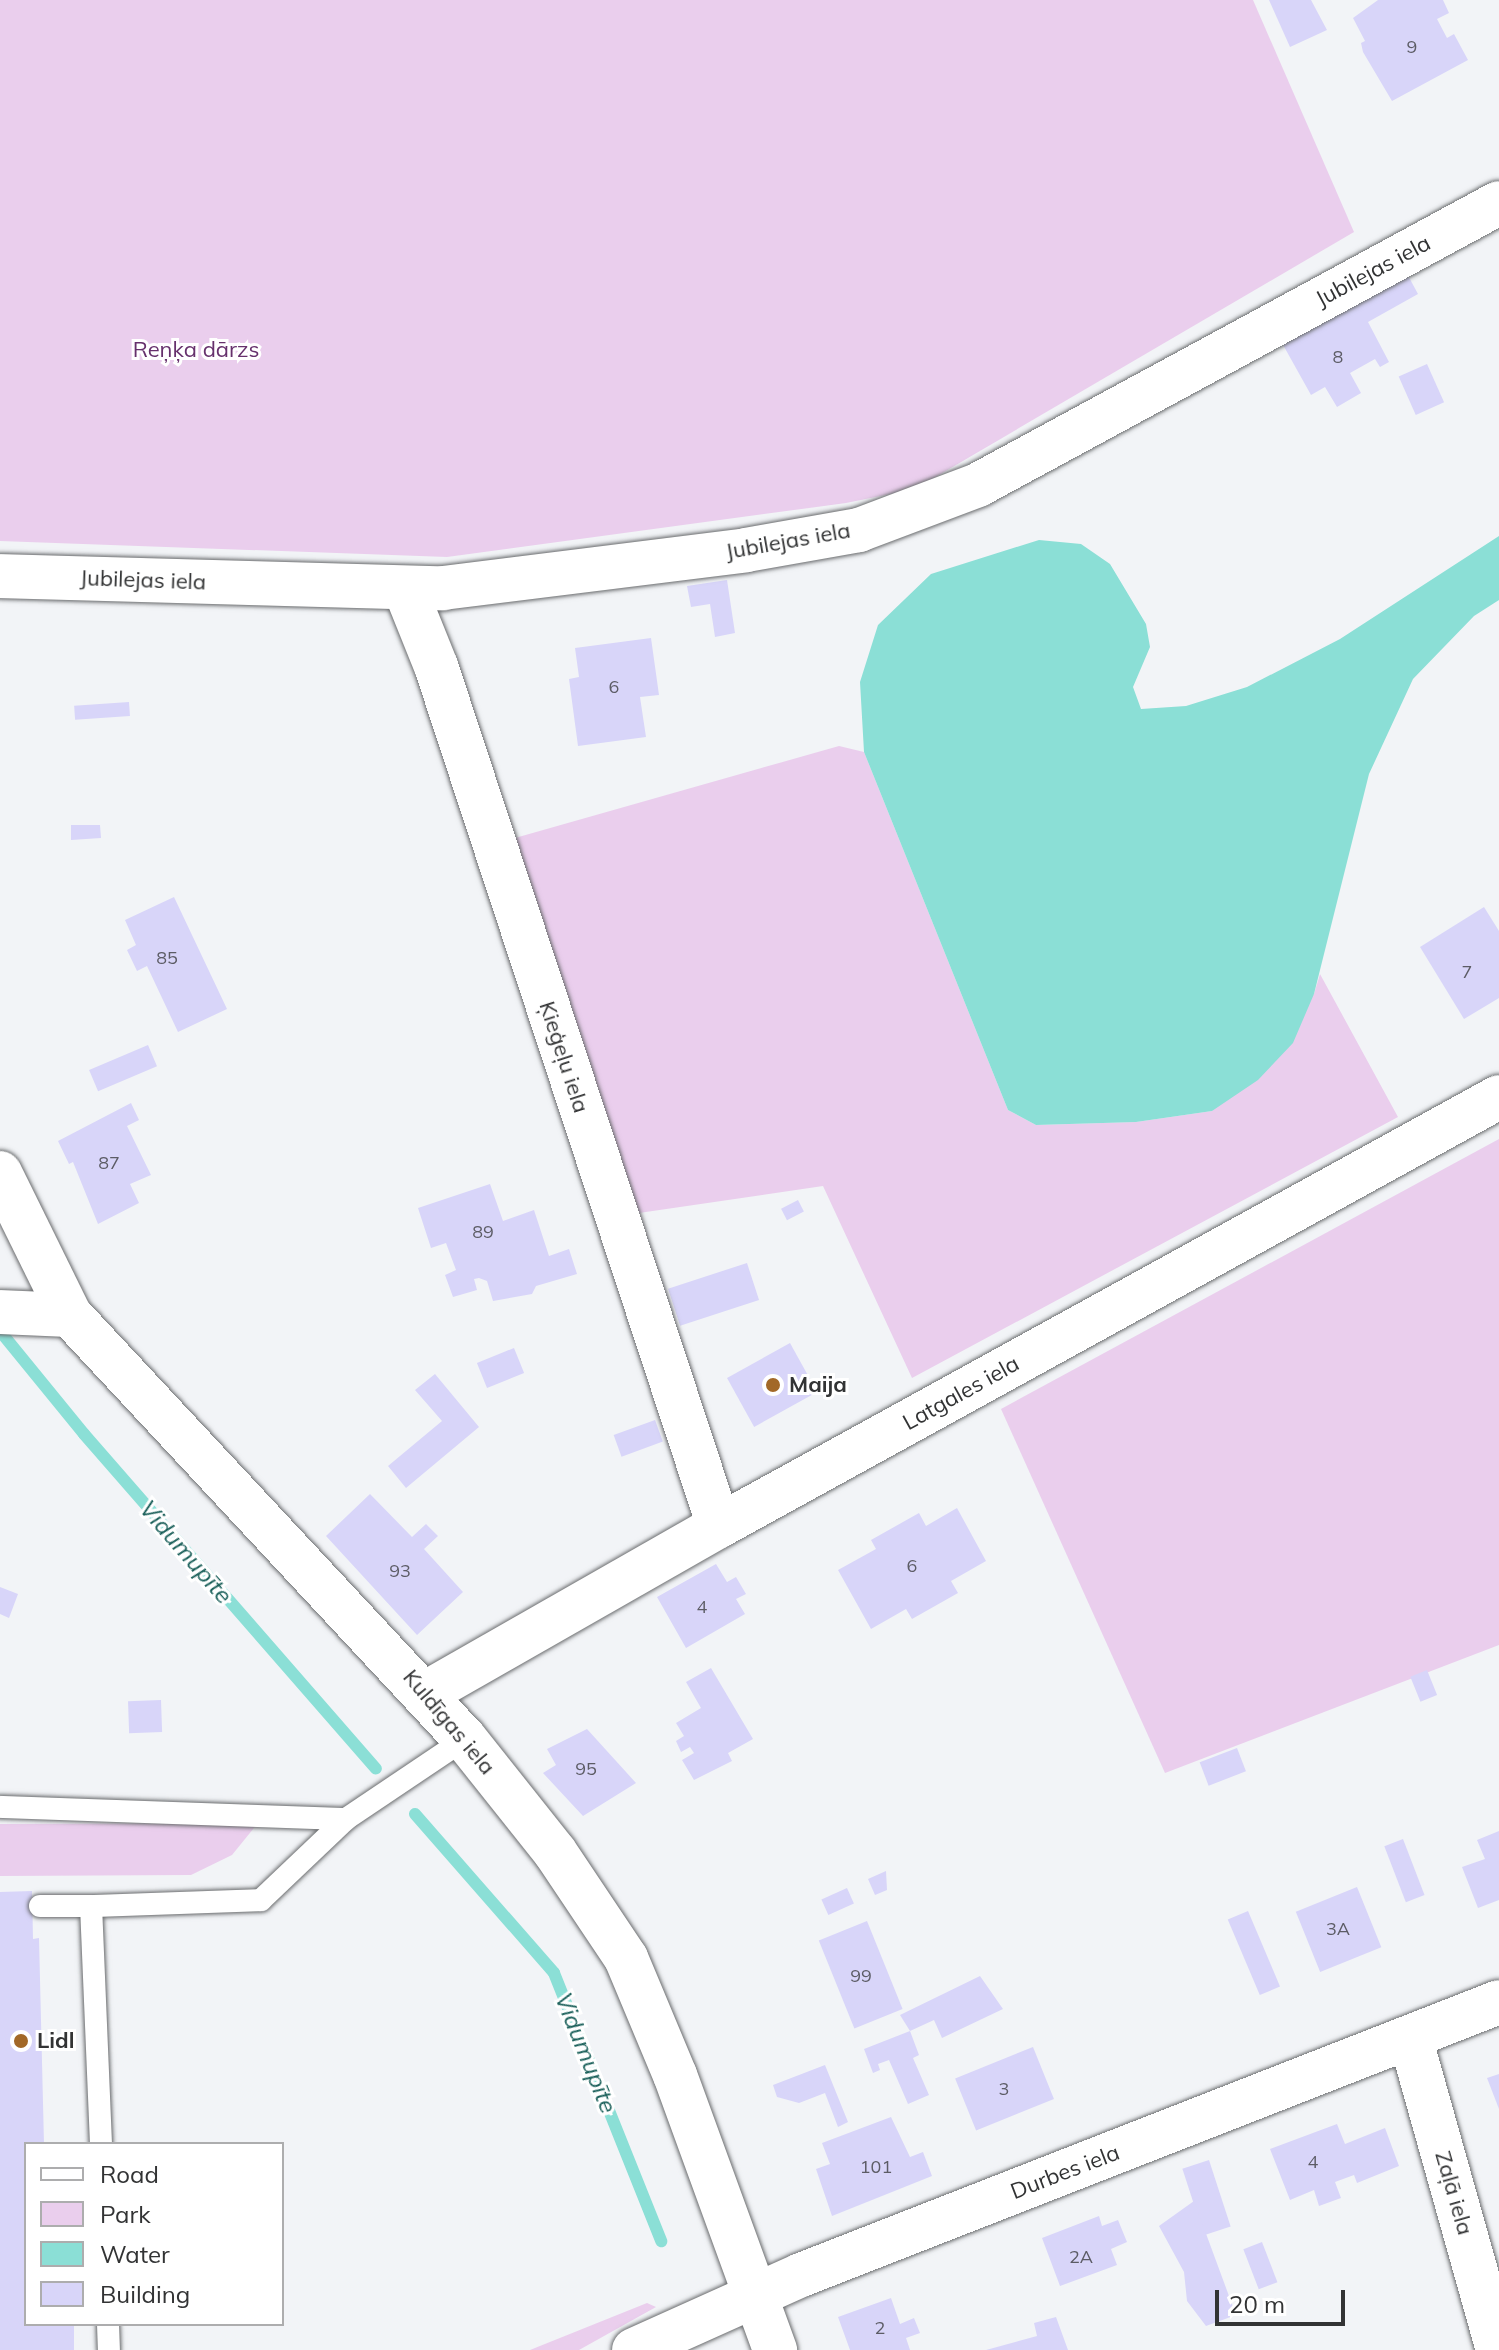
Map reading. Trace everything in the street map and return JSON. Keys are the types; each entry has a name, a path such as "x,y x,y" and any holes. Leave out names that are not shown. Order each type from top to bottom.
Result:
{"street":[{"name":"Jubilejas iela","path":"0,576 405,589 746,550 859,530 978,485 1499,203"},
{"name":"Ķieģeļu iela","path":"405,589 436,666 719,1526"},
{"name":"Latgales iela","path":"426,1693 719,1526 1499,1097"},
{"name":"Kuldīgas iela","path":"0,1173 70,1315 426,1693 555,1852 626,1958 675,2075 775,2350"},
{"path":"0,1312 70,1315"},
{"name":"Durbes iela","path":"634,2350 754,2296 1499,2002"},
{"name":"Zaļā iela","path":"1410,2037 1498,2350"}],"lane":[{"path":"40,1906 261,1900 346,1819 465,1739"},
{"path":"0,1807 346,1819"},
{"path":"91,1906 101,2142"},
{"path":"108,2326 109,2350"}],"green space":[{"name":"Reņķa dārzs","path":"0,0 1253,0 1354,232 915,489 846,503 447,557 0,541"},
{"path":"839,746 864,752 1008,1110 1036,1125 1136,1122 1212,1111 1314,994 1320,974 1398,1117 912,1378 823,1186 639,1213 515,838"},
{"path":"1499,1139 1499,1645 1165,1773 1001,1409"},
{"path":"258,1823 232,1855 191,1875 0,1876 0,1824"},
{"path":"647,2303 656,2307 579,2350 530,2350"}],"water":[{"path":"1499,536 1499,600 1474,616 1413,679 1369,774 1314,994 1293,1043 1258,1080 1212,1111 1136,1122 1036,1125 1008,1110 864,752 860,682 878,625 931,574 1039,540 1081,544 1110,564 1146,624 1150,647 1133,687 1141,709 1186,706 1247,687 1340,639"}],"building":[{"path":"1269,0 1311,0 1327,30 1290,47"},
{"path":"1378,0 1443,0 1449,13 1437,19 1447,38 1454,34 1468,60 1392,101 1363,52 1361,43 1365,41 1353,18"},
{"path":"1405,270 1418,294 1368,322 1389,362 1380,367 1375,359 1350,373 1361,393 1337,407 1325,387 1311,395 1282,343"},
{"path":"1427,364 1444,402 1416,415 1399,377"},
{"path":"727,580 735,633 715,637 710,604 691,607 687,586"},
{"path":"651,638 659,695 640,697 646,737 578,746 569,679 579,677 575,648"},
{"path":"129,702 130,716 75,720 74,706"},
{"path":"71,825 100,825 101,838 71,840"},
{"path":"174,897 227,1009 178,1032 147,966 137,971 127,950 136,945 125,920"},
{"path":"1484,907 1499,931 1499,998 1464,1019 1420,947"},
{"path":"148,1045 157,1066 98,1091 89,1070"},
{"path":"131,1103 139,1120 127,1126 151,1175 130,1184 139,1203 98,1224 73,1162 69,1164 58,1141"},
{"path":"490,1184 503,1221 534,1210 549,1256 569,1249 577,1274 536,1286 532,1294 493,1301 487,1281 479,1278 474,1279 477,1290 453,1297 445,1275 456,1270 446,1243 431,1248 418,1208"},
{"path":"798,1200 804,1212 787,1220 781,1209"},
{"path":"747,1263 759,1300 680,1326 668,1289"},
{"name":"Maija","path":"790,1343 817,1392 754,1427 727,1378"},
{"path":"514,1348 524,1373 487,1388 477,1363"},
{"path":"435,1374 479,1427 406,1488 388,1466 442,1421 415,1390"},
{"path":"655,1420 663,1442 622,1457 614,1435"},
{"path":"370,1494 412,1537 426,1524 438,1536 424,1549 463,1592 417,1635 326,1536"},
{"path":"957,1508 986,1561 951,1581 958,1593 912,1619 906,1609 871,1629 838,1570 876,1549 871,1540 919,1513 926,1526"},
{"path":"716,1564 727,1582 736,1577 746,1594 736,1599 745,1614 686,1648 657,1597"},
{"path":"0,1587 18,1594 9,1618 0,1614"},
{"path":"711,1668 753,1739 728,1753 732,1761 694,1780 682,1760 694,1753 690,1747 681,1752 676,1741 684,1736 676,1723 701,1708 686,1682"},
{"path":"1427,1670 1437,1695 1420,1702 1410,1677"},
{"path":"161,1700 162,1732 129,1733 128,1701"},
{"path":"587,1729 636,1783 583,1816 543,1773 556,1765 547,1749"},
{"path":"1237,1748 1246,1771 1209,1786 1200,1762"},
{"path":"1499,1831 1499,1900 1478,1908 1462,1867 1485,1859 1477,1840"},
{"path":"1403,1839 1425,1895 1406,1902 1384,1846"},
{"path":"886,1871 887,1890 875,1895 868,1879"},
{"path":"1357,1887 1381,1947 1320,1972 1296,1912"},
{"path":"847,1888 854,1904 828,1915 821,1899"},
{"name":"Lidl","path":"32,1891 33,1939 39,1938 44,2142 24,2142 24,2326 74,2326 74,2350 0,2350 0,1892"},
{"path":"1248,1911 1280,1986 1260,1995 1228,1920"},
{"path":"867,1921 903,2009 854,2029 819,1940"},
{"path":"980,1976 1003,2009 942,2038 934,2020 910,2031 900,2015"},
{"path":"910,2031 919,2055 913,2058 929,2095 908,2104 889,2060 878,2064 880,2070 873,2073 864,2049"},
{"path":"1033,2047 1054,2099 976,2130 955,2078"},
{"path":"825,2065 848,2122 838,2127 825,2093 799,2103 777,2097 773,2085"},
{"path":"1499,2074 1499,2109 1487,2078"},
{"path":"891,2117 910,2157 923,2152 932,2176 832,2216 816,2169 830,2164 822,2143"},
{"path":"1337,2124 1345,2144 1385,2128 1399,2166 1357,2183 1354,2175 1335,2182 1341,2198 1319,2206 1314,2190 1290,2200 1270,2149"},
{"path":"1209,2160 1231,2227 1204,2235 1182,2169"},
{"path":"1194,2201 1236,2315 1206,2326 1187,2301 1184,2272 1159,2226"},
{"path":"1099,2216 1102,2226 1118,2220 1127,2242 1111,2249 1117,2265 1060,2286 1042,2238"},
{"path":"1262,2242 1277,2282 1259,2289 1243,2249"},
{"path":"891,2298 900,2324 914,2318 920,2333 906,2338 910,2350 850,2350 838,2317"},
{"path":"1056,2317 1068,2350 986,2350 1037,2336 1034,2323"}],"waterway":[{"name":"Vidumupīte","path":"0,1331 84,1434 376,1769"},
{"name":"Vidumupīte","path":"415,1814 554,1973 661,2241"}],"place":[{"name":"Maija","path":"773,1385"},
{"name":"Lidl","path":"21,2041"}]}
